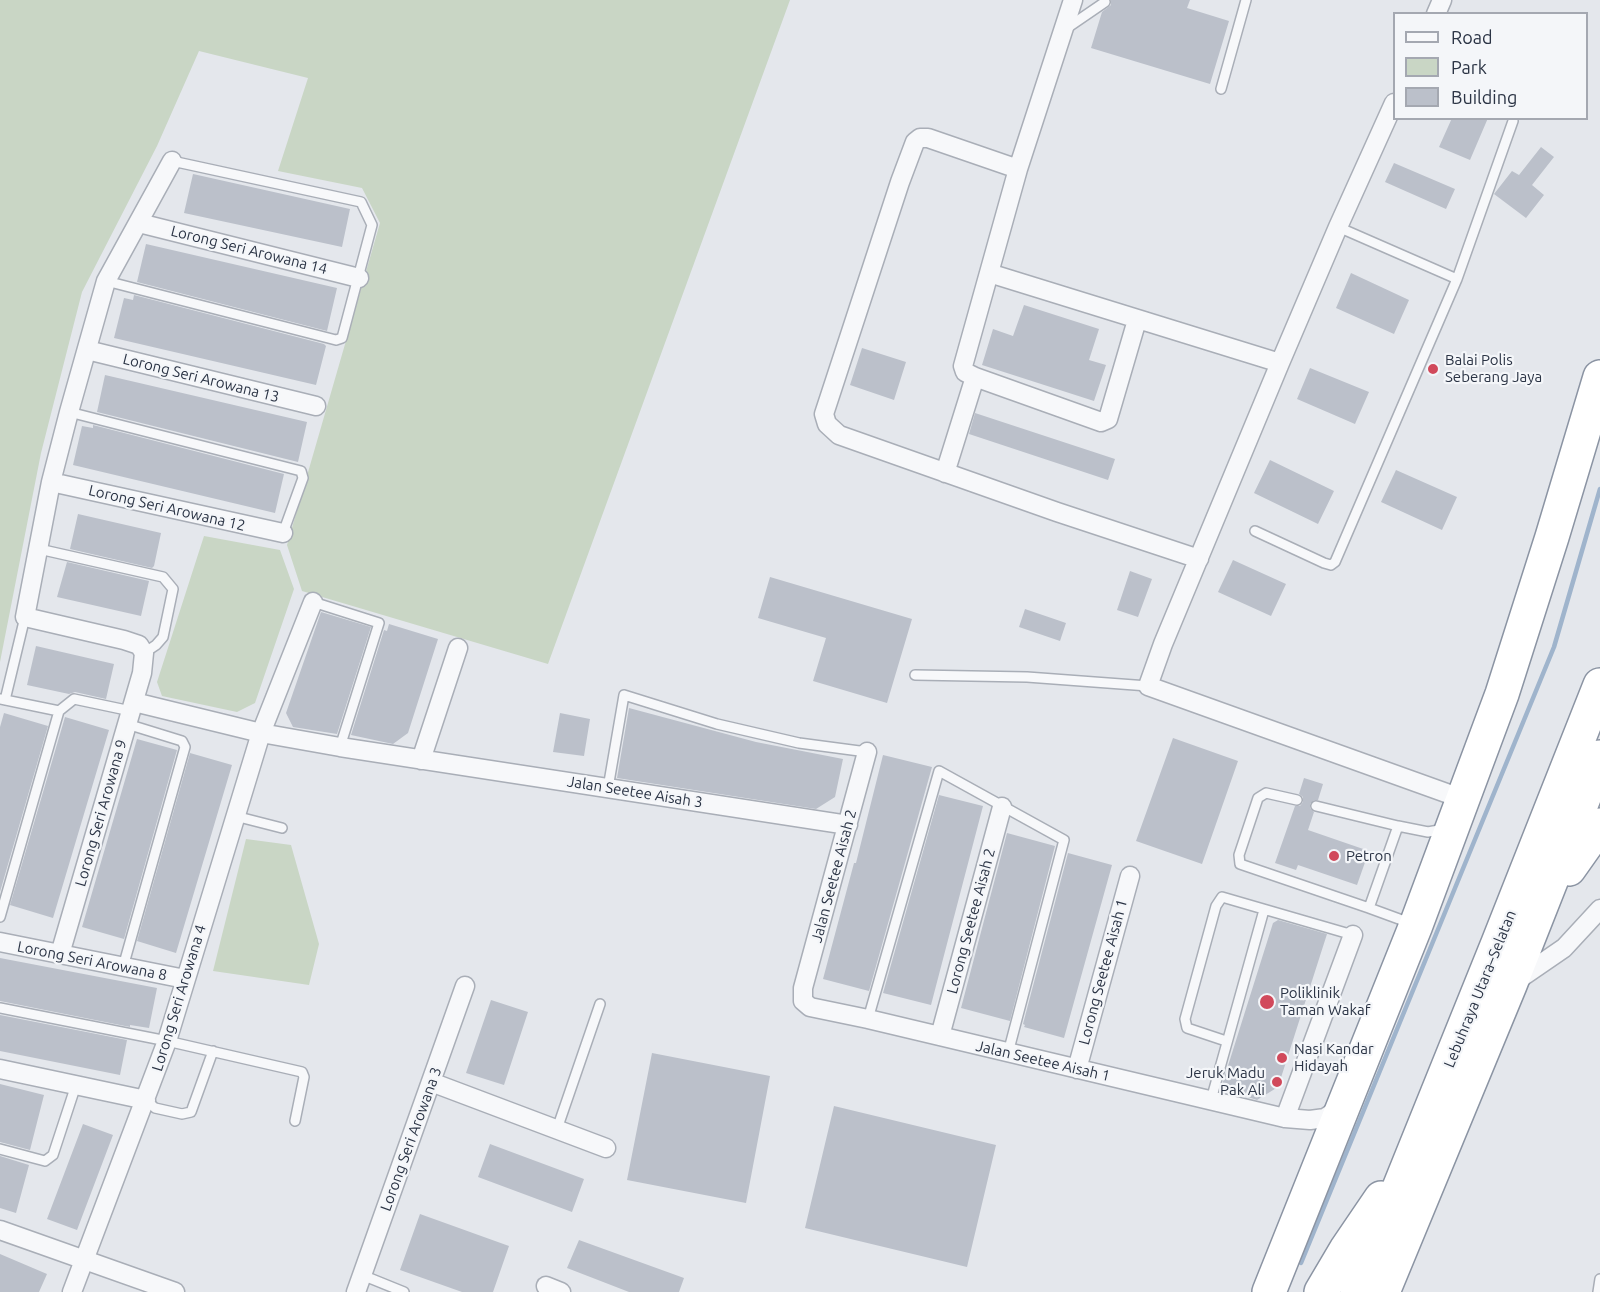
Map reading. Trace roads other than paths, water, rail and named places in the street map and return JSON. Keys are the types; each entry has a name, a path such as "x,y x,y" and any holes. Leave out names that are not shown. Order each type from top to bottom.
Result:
{"highway":[{"path":"1269,1292 1416,925 1502,694 1600,377"},
{"name":"Lebuhraya Utara–Selatan","path":"1357,1292 1600,685"},
{"name":"Lebuhraya Utara–Selatan","path":"1383,1292 1510,985 1600,758"},
{"path":"1546,896 1574,863 1600,825"},
{"path":"1321,1292 1376,1204 1409,1165"}],"street":[{"path":"1072,0 1018,169 963,366 965,372 975,377 1101,422 1108,419 1137,320"},
{"path":"1393,108 1338,227 1280,363 1163,644 1148,686 1458,812"},
{"path":"1018,169 928,138 920,138 915,142 824,414 827,424 839,435 1199,559"},
{"path":"144,652 139,645 124,640 24,617 51,482 106,281 172,160"},
{"name":"Lorong Seri Arowana 14","path":"139,223 358,278"},
{"path":"989,273 1280,363"},
{"name":"Lorong Seri Arowana 13","path":"87,350 316,406"},
{"path":"945,473 975,377"},
{"name":"Lorong Seri Arowana 12","path":"51,482 284,533"},
{"name":"Lorong Seri Arowana 4","path":"72,1292 167,1041 261,733 313,602"},
{"path":"421,760 458,648"},
{"name":"Lorong Seri Arowana 9","path":"60,954 142,673 144,652"},
{"name":"Jalan Seetee Aisah 3","path":"131,712 421,760 848,825"},
{"name":"Jalan Seetee Aisah 2","path":"803,1001 803,988 867,752"},
{"name":"Lorong Seetee Aisah 2","path":"939,1036 1002,807"},
{"name":"Lorong Seetee Aisah 1","path":"1077,1069 1130,876"},
{"path":"1510,985 1564,948 1600,909"},
{"path":"1285,1118 1353,935"},
{"name":"Lorong Seri Arowana 8","path":"0,942 185,979"},
{"name":"Lorong Seri Arowana 3","path":"359,1283 465,986"},
{"name":"Jalan Seetee Aisah 1","path":"803,1001 810,1007 1285,1118 1310,1120 1325,1118 1345,1103"},
{"path":"0,1069 146,1100"},
{"path":"431,1082 606,1148"},
{"name":"Jalan Seetee Aisah 1","path":"1285,1118 1309,1130 1316,1137 1320,1148 1319,1169"},
{"path":"0,1230 175,1292"}],"lane":[{"path":"1221,89 1246,0"},
{"path":"1063,31 1105,2"},
{"path":"1255,531 1324,563 1331,565 1335,562 1457,279 1513,121"},
{"path":"106,281 336,340 342,338 372,225 361,202 172,160"},
{"path":"1338,227 1457,279"},
{"path":"69,411 301,471 303,478 284,533"},
{"path":"39,549 163,577 173,589 163,636 156,645 144,652"},
{"path":"313,602 380,622 340,747"},
{"path":"24,617 2,699 60,711"},
{"path":"915,675 1027,677 1148,686"},
{"path":"608,788 624,695 717,724 799,743 867,752"},
{"path":"0,917 60,711 74,699 131,712 182,741 185,747 123,967"},
{"path":"868,1019 939,771 1064,840 1008,1053"},
{"path":"1297,800 1266,793 1258,798 1239,855 1240,864 1416,925"},
{"path":"1316,806 1428,832 1439,831 1458,812"},
{"path":"235,816 282,828"},
{"path":"1369,908 1398,826"},
{"path":"1226,1041 1187,1028 1185,1019 1216,906 1222,897 1353,935"},
{"path":"1211,1100 1264,910"},
{"path":"557,1129 600,1004"},
{"path":"0,1008 167,1041 302,1072 304,1077 295,1121"},
{"path":"146,1100 154,1108 182,1114 191,1112 213,1051"},
{"path":"0,1149 45,1161 52,1155 76,1085"},
{"path":"1598,1292 1600,1279"},
{"path":"359,1283 404,1292"}],"waterway":[{"path":"1301,1263 1554,647 1600,489"}],"place":[{"name":"Balai Polis Seberang Jaya","path":"1433,369"},
{"name":"Petron","path":"1334,856"},
{"name":"Poliklinik Taman Wakaf","path":"1267,1002"},
{"name":"Nasi Kandar Hidayah","path":"1282,1058"},
{"name":"Jeruk Madu Pak Ali","path":"1277,1082"}]}
